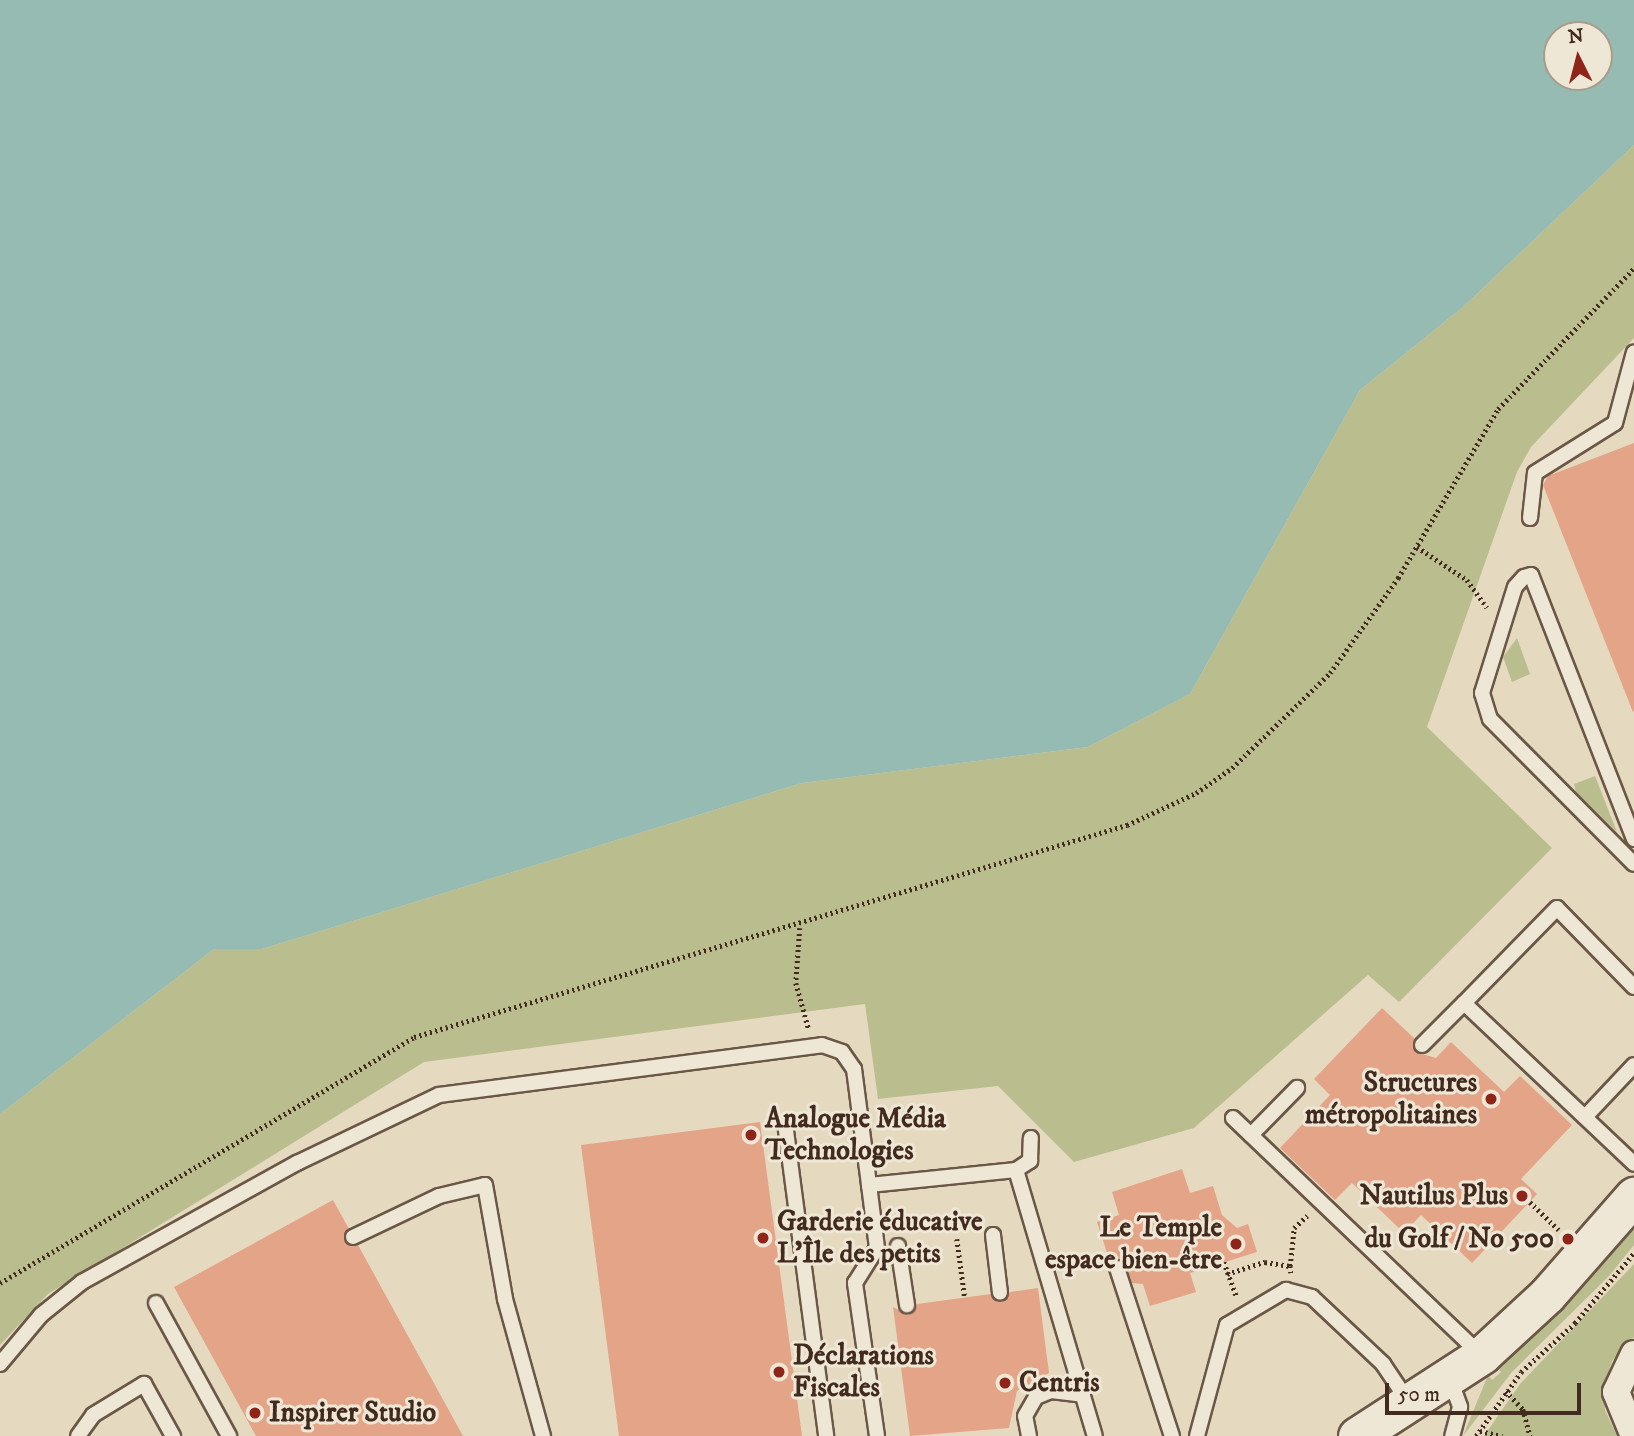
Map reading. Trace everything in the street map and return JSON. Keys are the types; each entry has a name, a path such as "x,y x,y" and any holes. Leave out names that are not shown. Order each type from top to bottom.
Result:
{"street":[{"path":"1357,1436 1411,1405 1482,1355 1547,1295 1634,1196"},
{"path":"1634,1354 1616,1392 1634,1436"}],"lane":[{"path":"1530,518 1535,473 1615,423 1634,352"},
{"path":"1634,839 1531,575 1515,587 1482,693 1490,719 1634,864"},
{"path":"1422,1045 1557,908 1634,987"},
{"path":"1464,1003 1634,1164"},
{"path":"0,1364 41,1315 82,1282 297,1163 439,1095 813,1045 842,1052 854,1069 877,1248 855,1283 877,1436"},
{"path":"1585,1117 1634,1065"},
{"path":"1251,1135 1297,1088"},
{"path":"1233,1118 1482,1355"},
{"path":"785,1124 826,1436"},
{"path":"869,1185 1016,1170 1030,1161 1031,1138"},
{"path":"1016,1170 1094,1436"},
{"path":"353,1237 439,1196 485,1185 505,1298 543,1436"},
{"path":"993,1235 1000,1293"},
{"path":"898,1246 906,1306"},
{"path":"1116,1268 1172,1436"},
{"path":"1196,1436 1227,1325 1286,1290 1312,1297 1377,1358 1411,1405"},
{"path":"156,1303 229,1436"},
{"path":"1450,1379 1460,1407 1451,1436"},
{"path":"78,1436 93,1415 144,1384 173,1436"},
{"path":"1029,1436 1025,1416 1036,1397 1051,1391 1083,1395"}],"path":[{"path":"0,1283 414,1038 517,1002 800,928 1127,825 1196,793 1232,768 1330,673 1417,547 1498,409 1634,268"},
{"path":"1417,547 1467,580 1502,631"},
{"path":"800,928 796,983 813,1045"},
{"path":"1530,1202 1559,1230"},
{"path":"1290,1276 1294,1228"},
{"path":"957,1239 965,1298"},
{"path":"1484,1433 1506,1391 1634,1253"},
{"path":"1224,1262 1238,1298"},
{"path":"1227,1273 1265,1262 1290,1266"},
{"path":"1506,1391 1523,1409 1531,1436"},
{"path":"1476,1436 1484,1433 1502,1436"}],"green space":[{"path":"1634,145 1634,338 1531,447 1517,472 1427,727 1552,848 1399,1002 1368,975 1194,1128 1074,1162 998,1086 878,1099 865,1004 424,1062 48,1294 0,1345 0,1114 214,949 262,949 802,783 1088,747 1190,694 1360,390 1463,307"},
{"path":"1517,638 1530,674 1512,682 1503,657"},
{"path":"1595,776 1617,832 1576,792 1574,784"},
{"path":"1634,1227 1634,1245 1609,1276 1512,1372 1463,1436 1488,1375 1492,1380 1501,1372 1498,1368 1558,1314"},
{"path":"1634,1264 1634,1337 1612,1361 1604,1386 1605,1410 1617,1436 1484,1436 1520,1384"}],"water":[{"path":"0,0 1634,0 1634,145 1463,307 1360,390 1190,694 1088,747 802,783 262,949 214,949 0,1114"}],"building":[{"path":"1634,443 1633,712 1543,485 1548,476"},
{"path":"1382,1008 1415,1039 1416,1052 1436,1058 1451,1042 1504,1092 1520,1076 1572,1125 1521,1179 1537,1194 1472,1263 1421,1215 1404,1233 1352,1183 1335,1200 1280,1148 1330,1095 1314,1079"},
{"path":"760,1122 802,1436 619,1436 581,1145"},
{"path":"1182,1169 1190,1193 1213,1186 1222,1215 1237,1228 1248,1224 1257,1252 1190,1273 1196,1292 1150,1306 1143,1284 1132,1283 1124,1261 1110,1262 1097,1222 1119,1215 1112,1192"},
{"path":"333,1200 349,1229 345,1242 358,1245 463,1436 256,1436 174,1287"},
{"path":"1038,1288 1049,1373 1017,1391 1009,1428 910,1436 893,1307 908,1315 917,1304 991,1294 1002,1302 1010,1292"}],"place":[{"name":"Structures métropolitaines","path":"1491,1099"},
{"name":"Analogue Média Technologies","path":"751,1135"},
{"name":"Nautilus Plus","path":"1522,1196"},
{"name":"Garderie éducative L'Île des petits","path":"763,1238"},
{"name":"du Golf / No 500","path":"1568,1239"},
{"name":"Le Temple espace bien-être","path":"1236,1244"},
{"name":"Déclarations Fiscales","path":"779,1372"},
{"name":"Centris","path":"1005,1383"},
{"name":"Inspirer Studio","path":"255,1413"}]}
